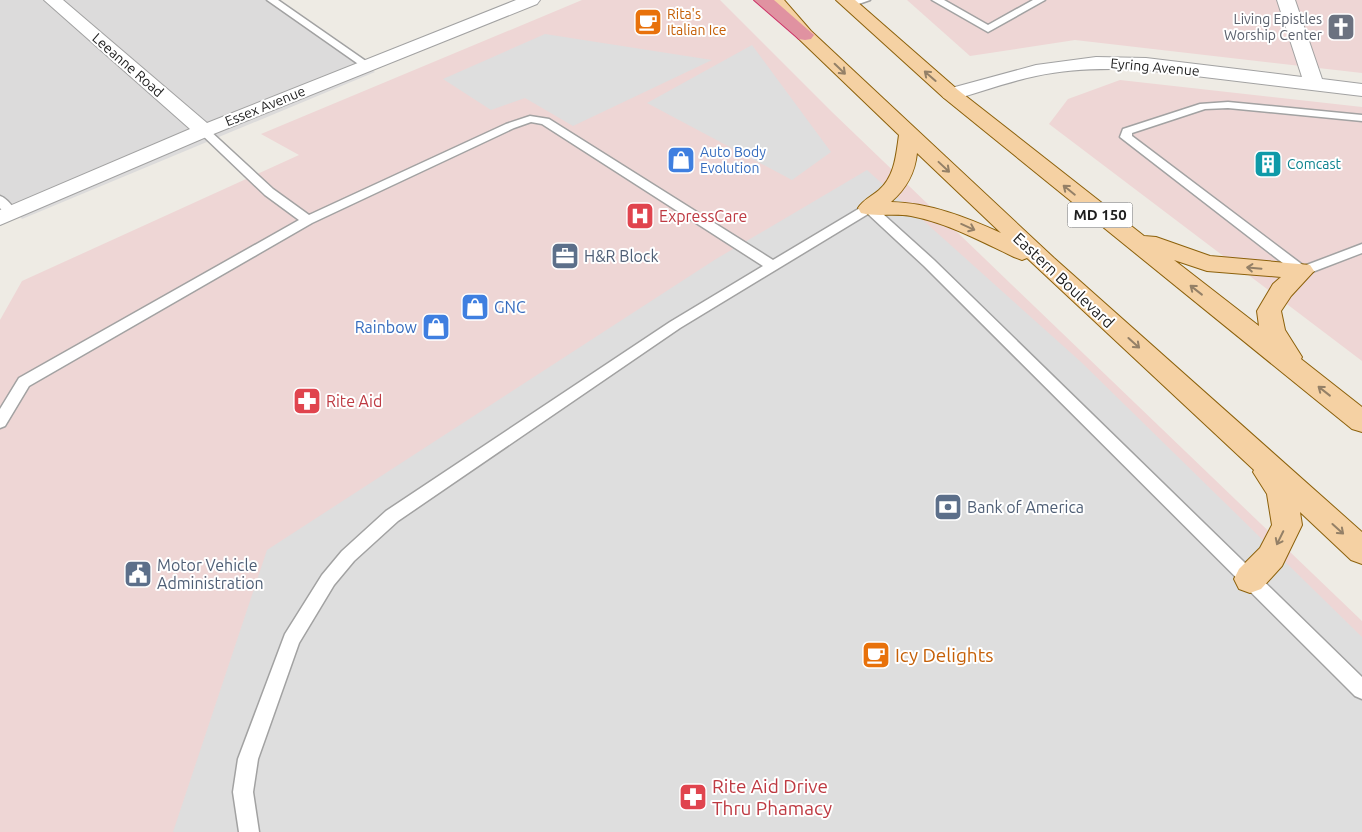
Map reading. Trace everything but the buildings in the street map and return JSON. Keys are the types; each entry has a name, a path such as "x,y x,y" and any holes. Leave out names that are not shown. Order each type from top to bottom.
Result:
{"highway":[{"path":"763,0 805,35"}],"main road":[{"name":"Eastern Boulevard","path":"775,0 805,35 1046,263 1362,551"},
{"name":"MD 150","path":"853,1 951,94 1362,422"},
{"path":"869,208 889,194 905,171 909,134"},
{"path":"869,208 909,210 954,220 1046,263"},
{"path":"1121,231 1207,263 1302,271"},
{"path":"1299,371 1272,331 1269,311 1282,290 1302,271"},
{"path":"1250,449 1281,491 1287,525 1271,557 1250,580"}],"street":[{"name":"Leeanne Road","path":"53,0 204,131"},
{"name":"Essex Avenue","path":"4,210 532,0"},
{"path":"1286,0 1314,84"},
{"name":"Eyring Avenue","path":"951,94 1014,76 1088,63 1146,64 1362,91"}],"lane":[{"path":"272,0 368,66"},
{"path":"937,0 988,29 1040,0"},
{"path":"1362,118 1253,106 1204,106 1127,131 1126,137 1302,271 1362,248"},
{"path":"0,422 24,382 308,220 510,126 530,120 545,121 773,266"},
{"path":"204,131 269,192 308,220"},
{"path":"249,832 243,792 251,750 291,640 319,593 348,556 392,516 675,325 869,208 929,263 1362,690"}],"shaded area":[{"path":"0,0 267,0 375,72 22,219 0,194"},
{"path":"582,0 720,0 832,112 1362,621 1362,832 0,832 0,320 22,281 299,155 261,134"},
{"path":"907,0 1362,0 1362,73 1075,40 970,56"},
{"path":"545,34 712,60 573,126 525,98 491,110 443,79"},
{"path":"752,45 831,152 792,180 647,103"},
{"path":"1120,80 1362,107 1362,361 1049,124 1068,99"},
{"path":"867,170 1081,362 1362,637 1362,832 173,832 267,550 716,259"}],"place":[{"name":"Rita's Italian Ice","path":"648,22"},
{"name":"Living Epistles Worship Center","path":"1341,27"},
{"name":"Auto Body Evolution","path":"681,160"},
{"name":"Comcast","path":"1268,164"},
{"name":"ExpressCare","path":"640,216"},
{"name":"H&R Block","path":"565,256"},
{"name":"GNC","path":"475,307"},
{"name":"Rainbow","path":"436,327"},
{"name":"Rite Aid","path":"307,401"},
{"name":"Bank of America","path":"948,507"},
{"name":"Motor Vehicle Administration","path":"138,574"},
{"name":"Icy Delights","path":"876,655"},
{"name":"Rite Aid Drive Thru Phamacy","path":"693,797"}]}
